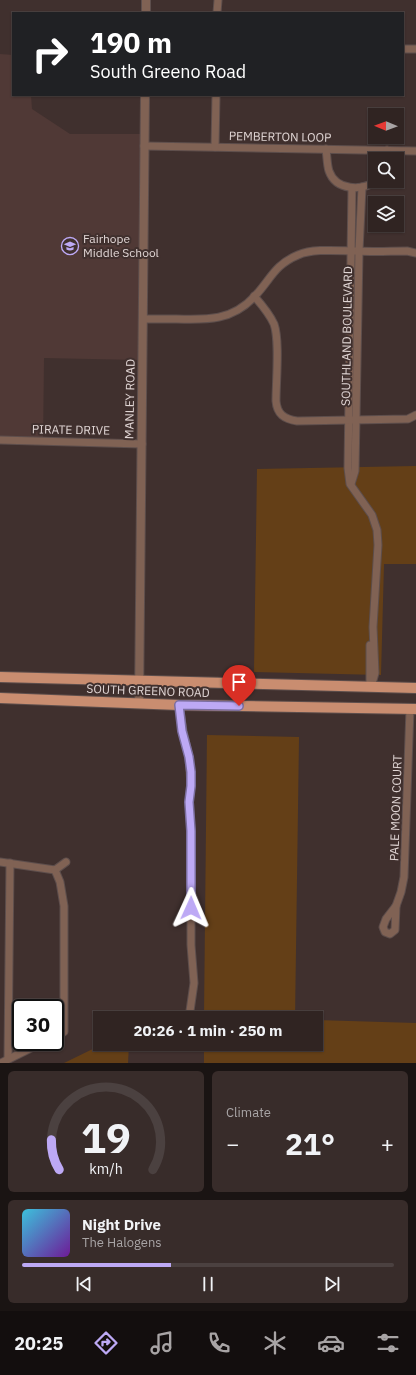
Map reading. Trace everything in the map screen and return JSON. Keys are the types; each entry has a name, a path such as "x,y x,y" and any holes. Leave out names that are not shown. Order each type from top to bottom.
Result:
{"main road":[{"name":"SOUTH GREENO ROAD","path":"0,678 416,688"},
{"name":"SOUTH GREENO ROAD","path":"0,698 139,704 413,709"}],"street":[{"path":"146,0 146,12"},
{"path":"218,0 218,12"},
{"path":"404,49 416,50"},
{"name":"MANLEY ROAD","path":"139,704 145,96"},
{"path":"215,147 216,96"},
{"name":"PEMBERTON LOOP","path":"144,146 416,151"},
{"path":"326,149 329,172 340,184 352,188 368,185"},
{"name":"SOUTHLAND BOULEVARD","path":"350,484 355,471 362,187"},
{"name":"SOUTHLAND BOULEVARD","path":"352,188 348,468 350,484 372,515 377,530 378,545 373,627 370,642 369,673 371,687"},
{"path":"143,319 200,320 217,318 241,309 284,262 299,254 317,251 407,251 416,253"},
{"path":"254,296 267,311 274,325 277,340 276,401 277,408 281,415 288,420 297,421 408,419 416,415"},
{"name":"PIRATE DRIVE","path":"0,440 142,444"},
{"path":"179,705 182,731 189,757 191,786 189,802 191,831 191,945 194,983 190,1011"},
{"name":"PALE MOON COURT","path":"396,906 404,877 413,709"},
{"path":"0,862 55,870 66,862"},
{"path":"8,1059 7,1020 10,863"},
{"path":"55,870 60,882 64,906 64,999"},
{"path":"1,1063 24,1051"}],"shaded area":[{"name":"Fairhope Middle School","path":"0,54 12,55 12,96 31,96 32,109 70,134 141,134 139,360 44,358 43,445 0,444"},
{"path":"416,466 416,564 384,564 381,675 254,672 257,469"},
{"path":"207,735 299,737 295,1011 204,1011"},
{"path":"323,1020 416,1023 416,1063 204,1063 204,1051 323,1051"},
{"path":"93,1049 93,1051 129,1051 128,1063 64,1063"}],"place":[{"name":"Fairhope Middle School","path":"70,246"}],"route":[{"path":"191,908 191,831 189,817 191,772 189,757 182,731 179,705 239,706"}]}
